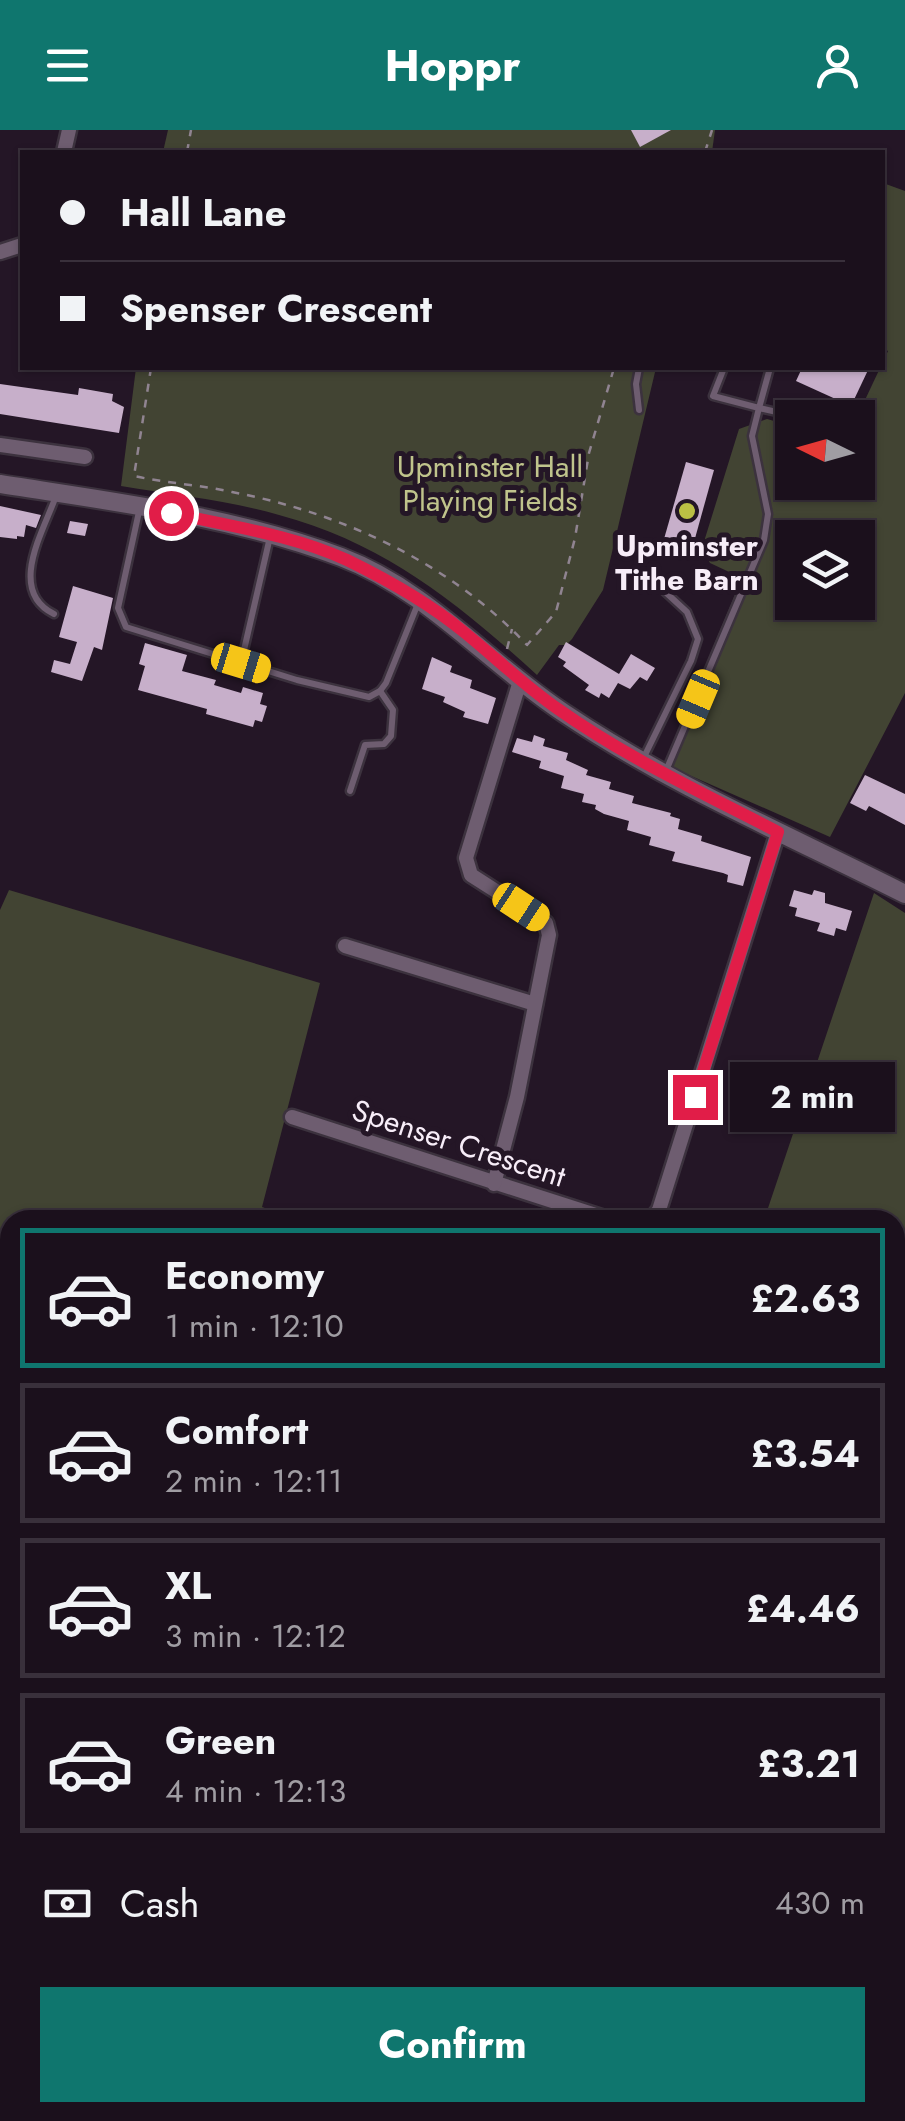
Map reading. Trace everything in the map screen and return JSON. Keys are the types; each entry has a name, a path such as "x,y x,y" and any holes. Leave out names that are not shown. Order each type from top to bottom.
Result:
{"street":[{"path":"0,445 85,457"},
{"path":"0,484 140,506 270,535 343,558 420,600 462,630 520,681 641,762 905,894"},
{"path":"494,1184 517,1098 549,935 546,923 472,875 466,858 520,681"},
{"path":"660,1210 778,832"},
{"path":"345,946 536,1004"},
{"name":"Spenser Crescent","path":"292,1117 578,1210"}],"lane":[{"path":"639,370 639,410"},
{"path":"723,370 713,396 775,412"},
{"path":"664,774 764,540 768,514 752,436 769,370"},
{"path":"54,614 36,602 29,579 57,493"},
{"path":"140,506 118,608 126,627 241,663 369,696 380,691 420,600"},
{"path":"241,663 270,535"},
{"path":"641,762 698,639 687,612 662,589"},
{"path":"350,791 365,745 384,744 390,736 393,710 380,691"}],"path":[{"path":"151,370 134,476 232,492 374,534 471,592 527,645 556,612 576,538 589,453 613,370"},
{"path":"505,656 512,629"}],"green space":[{"path":"168,130 715,130 712,150 163,150"},
{"path":"885,184 905,191 905,693 830,837 664,764 742,578 710,563 702,548 739,429 767,419 775,421 775,500 875,500 875,400 865,400 879,370 885,370"},
{"name":"Upminster Hall Playing Fields","path":"136,370 656,370 603,590 572,639 559,645 537,675 418,578 352,542 260,510 121,486"},
{"path":"9,890 320,983 262,1207 271,1210 0,1210 0,910"},
{"path":"874,893 905,913 905,1210 767,1210"}],"building":[{"path":"631,130 671,130 640,147"},
{"path":"801,370 868,370 854,400 838,400 796,381"},
{"path":"0,384 78,395 79,388 113,394 112,401 124,407 119,433 0,414"},
{"name":"Upminster Tithe Barn","path":"686,462 714,470 689,560 660,553"},
{"path":"0,506 41,515 36,528 26,525 24,537 17,539 0,537"},
{"path":"70,521 88,524 85,536 67,533"},
{"path":"73,586 113,598 102,650 94,647 82,681 51,672 54,660 70,664 77,642 59,637"},
{"path":"566,642 619,674 631,654 655,668 647,681 640,677 630,689 618,683 609,698 601,693 599,698 585,690 589,685 563,666 566,662 558,657"},
{"path":"145,643 187,655 182,671 216,680 214,685 241,693 243,687 263,693 260,704 267,706 262,722 255,720 253,727 206,714 207,709 138,690 145,666 139,664"},
{"path":"432,657 452,666 450,672 472,680 470,688 496,698 488,724 463,717 465,712 443,702 445,697 422,689"},
{"path":"534,735 545,739 543,746 568,753 566,760 588,770 586,775 611,782 609,789 634,796 632,803 671,813 670,816 680,819 678,829 751,857 743,886 727,882 728,875 723,873 672,861 675,852 649,845 651,837 627,830 629,821 582,802 584,794 561,788 564,776 539,768 541,761 512,752 517,738 532,742"},
{"path":"865,775 905,794 905,825 869,806 866,811 850,803"},
{"path":"794,890 812,895 814,890 825,893 825,903 852,911 846,931 836,928 834,936 817,931 820,923 795,916 797,908 789,906"}],"place":[{"name":"Upminster Tithe Barn","path":"687,511"}],"route":[{"path":"171,513 263,533 343,558 405,590 462,630 561,711 641,762 778,832 695,1097"}]}
